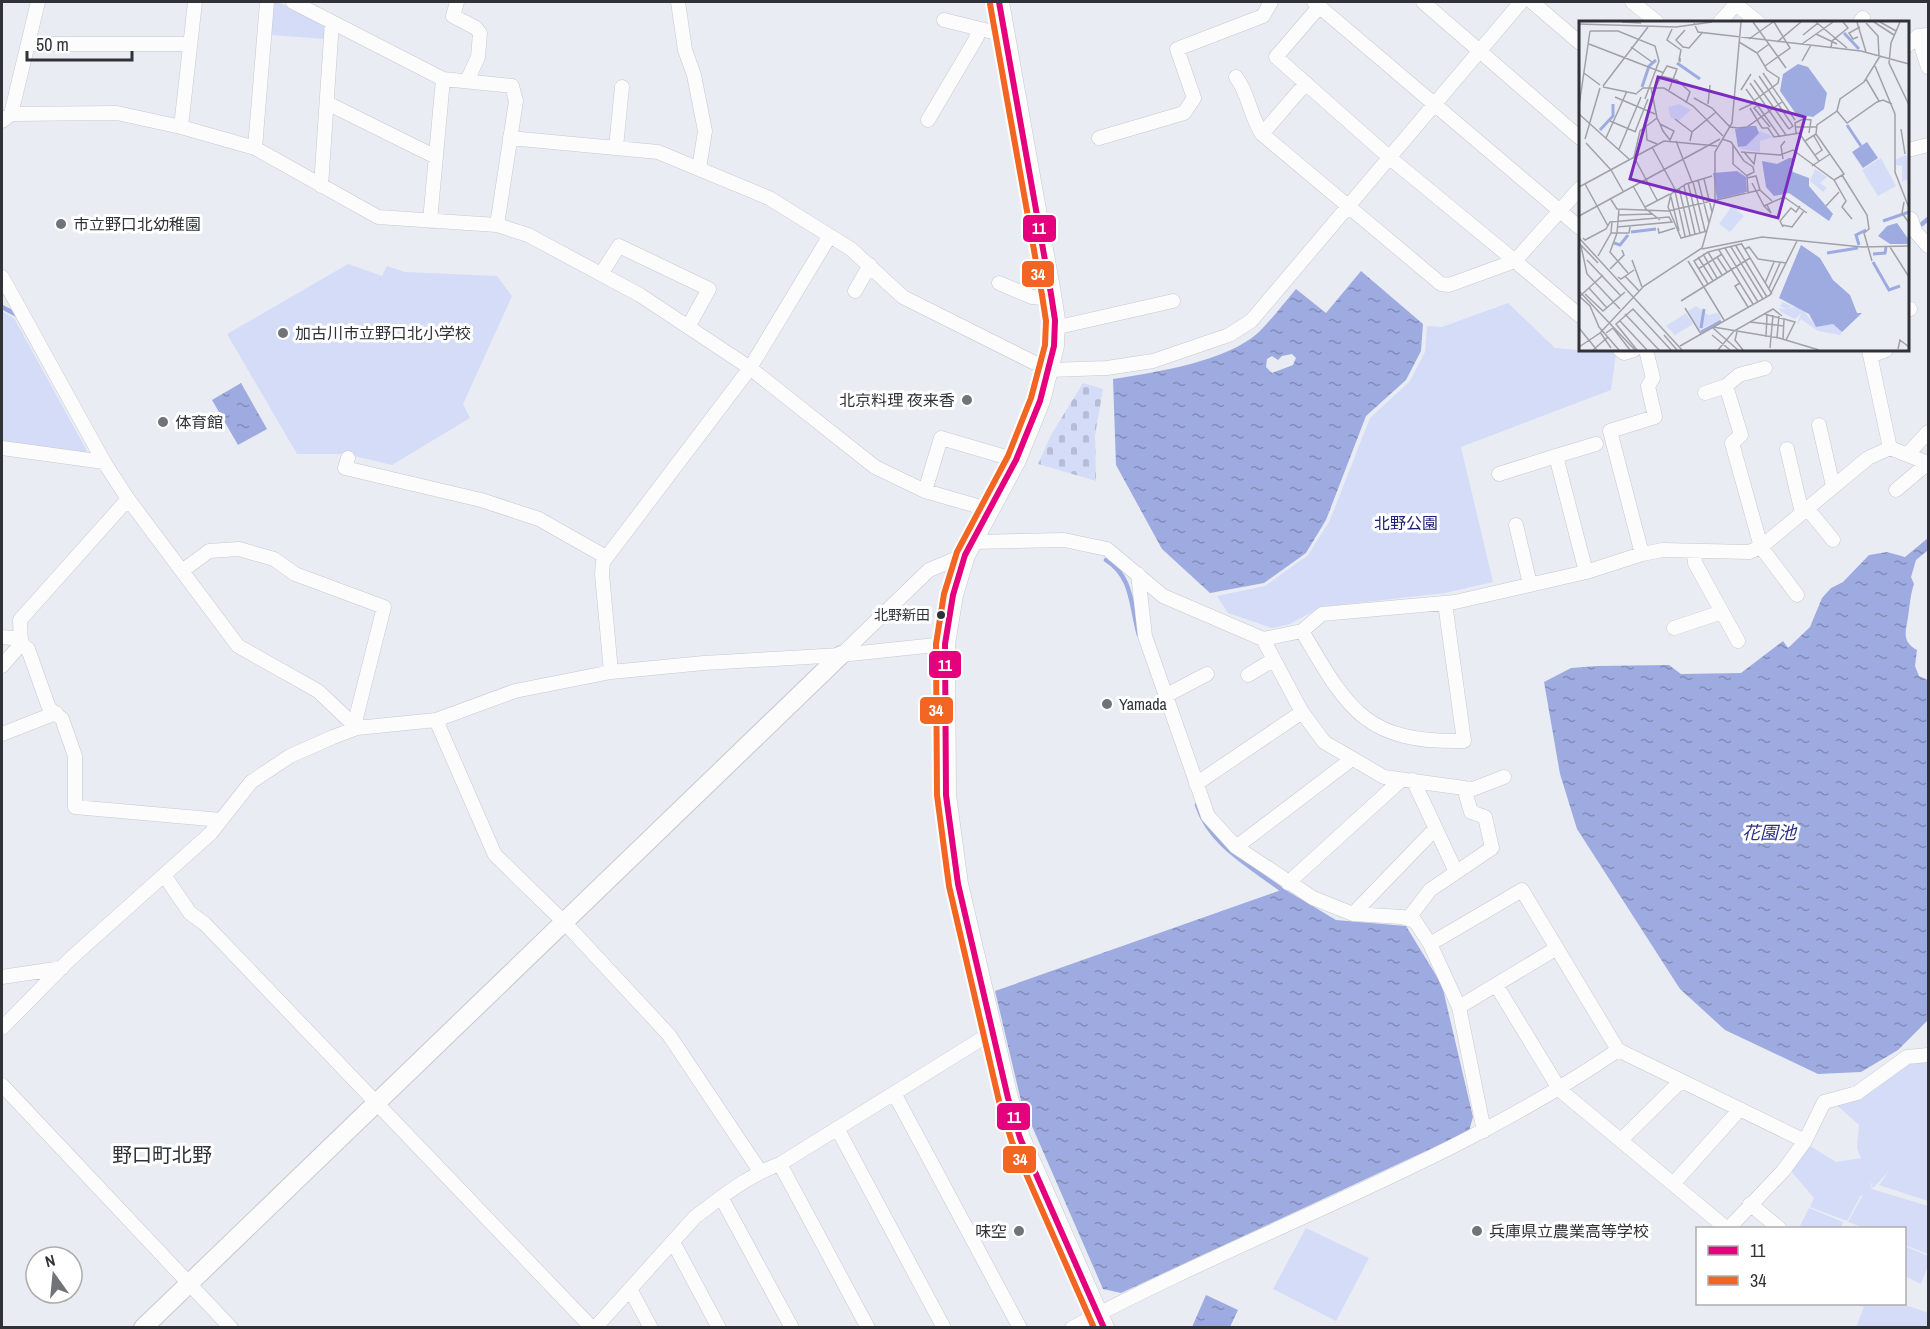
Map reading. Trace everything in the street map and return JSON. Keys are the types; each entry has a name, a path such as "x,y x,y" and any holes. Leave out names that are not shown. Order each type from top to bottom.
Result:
{"main road":[{"path":"999,2 1052,299 1054,328 1049,370 1032,427 969,549 952,595 945,644 944,733 949,825 958,884 991,1033 1020,1138 1102,1320"}],"street":[{"path":"38,2 6,118 117,113 181,127 255,148 378,217 497,225 528,235 640,295 750,368 875,467 925,491 991,510"},
{"path":"181,127 195,2"},
{"path":"255,148 267,2"},
{"path":"293,2 443,79 512,86 516,101 497,225"},
{"path":"457,2 453,16 476,28 480,33 478,57 467,81"},
{"path":"678,2 685,50 694,75 705,130 699,169"},
{"path":"1099,138 1136,134 1184,113 1194,98 1177,49 1263,16 1271,2"},
{"path":"1423,2 1579,136"},
{"path":"510,138 658,152 769,198 851,249 903,297 1049,370 1107,368 1153,361 1229,335 1251,321 1521,2"},
{"path":"1532,2 1579,41"},
{"path":"1632,2 1656,21"},
{"path":"1721,21 1734,3 1757,21"},
{"path":"1579,226 1316,4 1276,57 1390,158 1579,314"},
{"path":"944,20 1005,34"},
{"path":"321,186 332,22"},
{"path":"928,120 976,36 976,28"},
{"path":"1918,39 1929,66"},
{"path":"28,44 190,44"},
{"path":"1236,77 1244,88 1256,125 1262,134 1441,284 1449,285 1515,261 1579,190"},
{"path":"430,221 443,79"},
{"path":"1262,134 1306,84"},
{"path":"616,147 622,87"},
{"path":"327,103 436,157"},
{"path":"1909,150 1929,145"},
{"path":"1914,218 1915,231 1929,246"},
{"path":"610,672 601,566 750,368 829,237"},
{"path":"601,274 619,246 709,289 688,327"},
{"path":"855,291 870,265"},
{"path":"2,277 7,297 104,462 128,499 238,646 318,691 357,728"},
{"path":"999,283 1032,297 1052,299"},
{"path":"1054,328 1173,301"},
{"path":"1642,554 1629,477 1610,431 1655,417 1648,387 1653,378 1646,351"},
{"path":"1870,353 1890,448"},
{"path":"1705,393 1726,386 1739,375 1765,368"},
{"path":"1718,447 1732,443 1741,435 1726,386"},
{"path":"1819,425 1833,486"},
{"path":"1907,455 1929,432"},
{"path":"1499,474 1590,445 1581,433"},
{"path":"925,491 941,438 1016,460"},
{"path":"1732,443 1735,475 1761,547 1797,595"},
{"path":"2,448 104,462"},
{"path":"143,1328 566,923 929,570 969,549 1064,540 1107,549 1163,596 1263,639 1302,630 1322,614 1445,603 1586,572 1662,550 1749,552 1761,547 1868,458 1890,448 1928,463 1896,490"},
{"path":"1787,449 1804,511 1833,540"},
{"path":"1556,456 1561,498 1586,572"},
{"path":"348,458 345,468 481,500 539,519 606,557"},
{"path":"128,499 20,620 21,641 28,650 49,708 62,719 75,756 75,807 221,820"},
{"path":"1516,525 1530,585"},
{"path":"182,571 209,551 239,549 274,560 295,574 324,582 384,607 356,718 357,728"},
{"path":"1694,551 1695,563 1738,641"},
{"path":"1138,574 1145,636 1208,816 1236,847 1313,898 1353,914 1415,921 1430,944 1459,1007 1484,1131"},
{"path":"1302,630 1337,691 1361,715 1389,733 1410,739 1464,741 1445,603"},
{"path":"1674,628 1722,612"},
{"path":"2,637 21,641"},
{"path":"1263,639 1302,712 1324,742 1352,759 1384,777 1470,789 1504,777"},
{"path":"2,666 21,641"},
{"path":"2,1028 62,968 211,833 251,782 290,756 357,728 436,720 515,691 610,672 704,663 841,655 945,644"},
{"path":"1248,675 1273,660"},
{"path":"1167,695 1207,674"},
{"path":"1196,784 1302,712"},
{"path":"2,734 56,713"},
{"path":"436,720 495,855 566,923 669,1035 760,1171"},
{"path":"1236,847 1352,759"},
{"path":"1406,781 1435,829 1456,872"},
{"path":"1288,883 1406,781"},
{"path":"1408,919 1430,890 1492,848 1485,817 1472,812 1464,788"},
{"path":"1353,914 1435,829"},
{"path":"164,875 190,913 205,924 594,1328 695,1217 721,1197 760,1171 780,1164 991,1033"},
{"path":"1430,944 1522,890 1618,1050 1805,1141"},
{"path":"1459,1007 1557,948"},
{"path":"2,977 62,968"},
{"path":"1496,985 1560,1090 1727,1227"},
{"path":"1072,1328 1102,1320 1484,1131 1560,1090 1618,1050"},
{"path":"1729,1227 1783,1171 1805,1141 1824,1102 1857,1093 1906,1057 1929,1055"},
{"path":"1621,1140 1681,1081"},
{"path":"2,1085 231,1328"},
{"path":"894,1093 1020,1328"},
{"path":"1673,1184 1740,1109"},
{"path":"837,1128 944,1328"},
{"path":"780,1164 868,1328"},
{"path":"721,1197 792,1328"},
{"path":"1750,1204 1778,1227"},
{"path":"673,1242 719,1328"},
{"path":"630,1288 651,1328"}],"green space":[{"path":"273,2 278,2 327,26 326,39 271,35"},
{"path":"348,264 382,276 387,266 405,272 497,276 512,296 463,404 470,418 392,465 346,454 297,454 227,334"},
{"name":"北野公園","path":"1508,303 1555,348 1612,351 1616,354 1611,390 1461,447 1493,582 1445,593 1321,607 1290,624 1272,628 1228,613 1217,596 1265,586 1308,555 1330,520 1370,418 1410,381 1425,352 1427,326 1442,327"},
{"path":"2,311 14,318 87,451 86,454 2,443"},
{"path":"1083,383 1103,389 1095,435 1096,481 1038,464 1051,435"},
{"path":"1928,1058 1928,1201 1879,1185 1890,1170 1873,1188 1869,1180 1872,1189 1928,1206 1928,1254 1906,1245 1906,1227 1862,1227 1848,1222 1863,1195 1855,1199 1860,1197 1847,1221 1810,1207 1814,1198 1791,1171 1807,1144 1836,1162 1861,1158 1857,1148 1859,1125 1833,1102 1903,1064"},
{"path":"1809,1208 1843,1222 1841,1227 1800,1227"},
{"path":"1306,1228 1369,1258 1336,1321 1273,1289"},
{"path":"1906,1246 1928,1256 1928,1265 1921,1284 1906,1276"},
{"path":"1857,1305 1906,1305 1928,1313 1928,1327 1856,1327 1864,1307"}],"water":[{"path":"1361,271 1423,324 1421,351 1406,380 1366,416 1326,520 1306,553 1264,583 1210,593 1162,549 1116,465 1113,379 1190,364 1228,351 1259,332 1296,289 1326,313","holes":["1292,354 1296,358 1293,365 1272,373 1266,367 1267,359 1272,356 1278,360 1282,356"]},
{"path":"241,383 267,429 238,445 212,400"},
{"name":"花園池","path":"1928,538 1928,550 1916,560 1911,577 1914,584 1906,635 1909,643 1917,650 1915,666 1919,676 1928,680 1928,1020 1898,1050 1861,1072 1818,1074 1725,1030 1680,989 1577,829 1560,774 1544,682 1571,668 1597,666 1669,665 1681,674 1741,673 1783,641 1788,648 1810,627 1822,598 1831,588 1843,582 1869,555 1887,552 1905,557"},
{"path":"1284,889 1336,920 1406,926 1442,985 1473,1117 1469,1131 1121,1293 1103,1289 1021,1101 995,991"},
{"path":"1206,1295 1238,1310 1230,1327 1192,1327"}],"waterway":[{"path":"1922,224 1928,219"},
{"path":"2,307 17,315"},
{"path":"1106,560 1121,575 1130,593 1139,635"},
{"path":"1197,805 1211,832 1221,843 1244,863 1282,890"}],"transit line":[{"name":"11","path":"999,2 1051,294 1055,320 1054,346 1040,401 1016,460 965,555 953,595 945,644 946,795 958,884 1008,1098 1020,1138 1104,1328"},
{"name":"34","path":"990,4 1042,295 1046,321 1045,345 1031,398 1008,456 957,552 944,594 936,644 937,795 949,886 999,1101 1012,1142 1094,1328"}],"place":[{"name":"市立野口北幼稚園","path":"61,224"},
{"name":"加古川市立野口北小学校","path":"283,333"},
{"name":"北京料理 夜来香","path":"967,400"},
{"name":"体育館","path":"163,422"},
{"name":"北野新田","path":"941,615"},
{"name":"Yamada","path":"1107,704"},
{"name":"味空","path":"1019,1231"},
{"name":"兵庫県立農業高等学校","path":"1477,1231"}],"district":[{"name":"野口町北野","path":"162,1154"}]}
